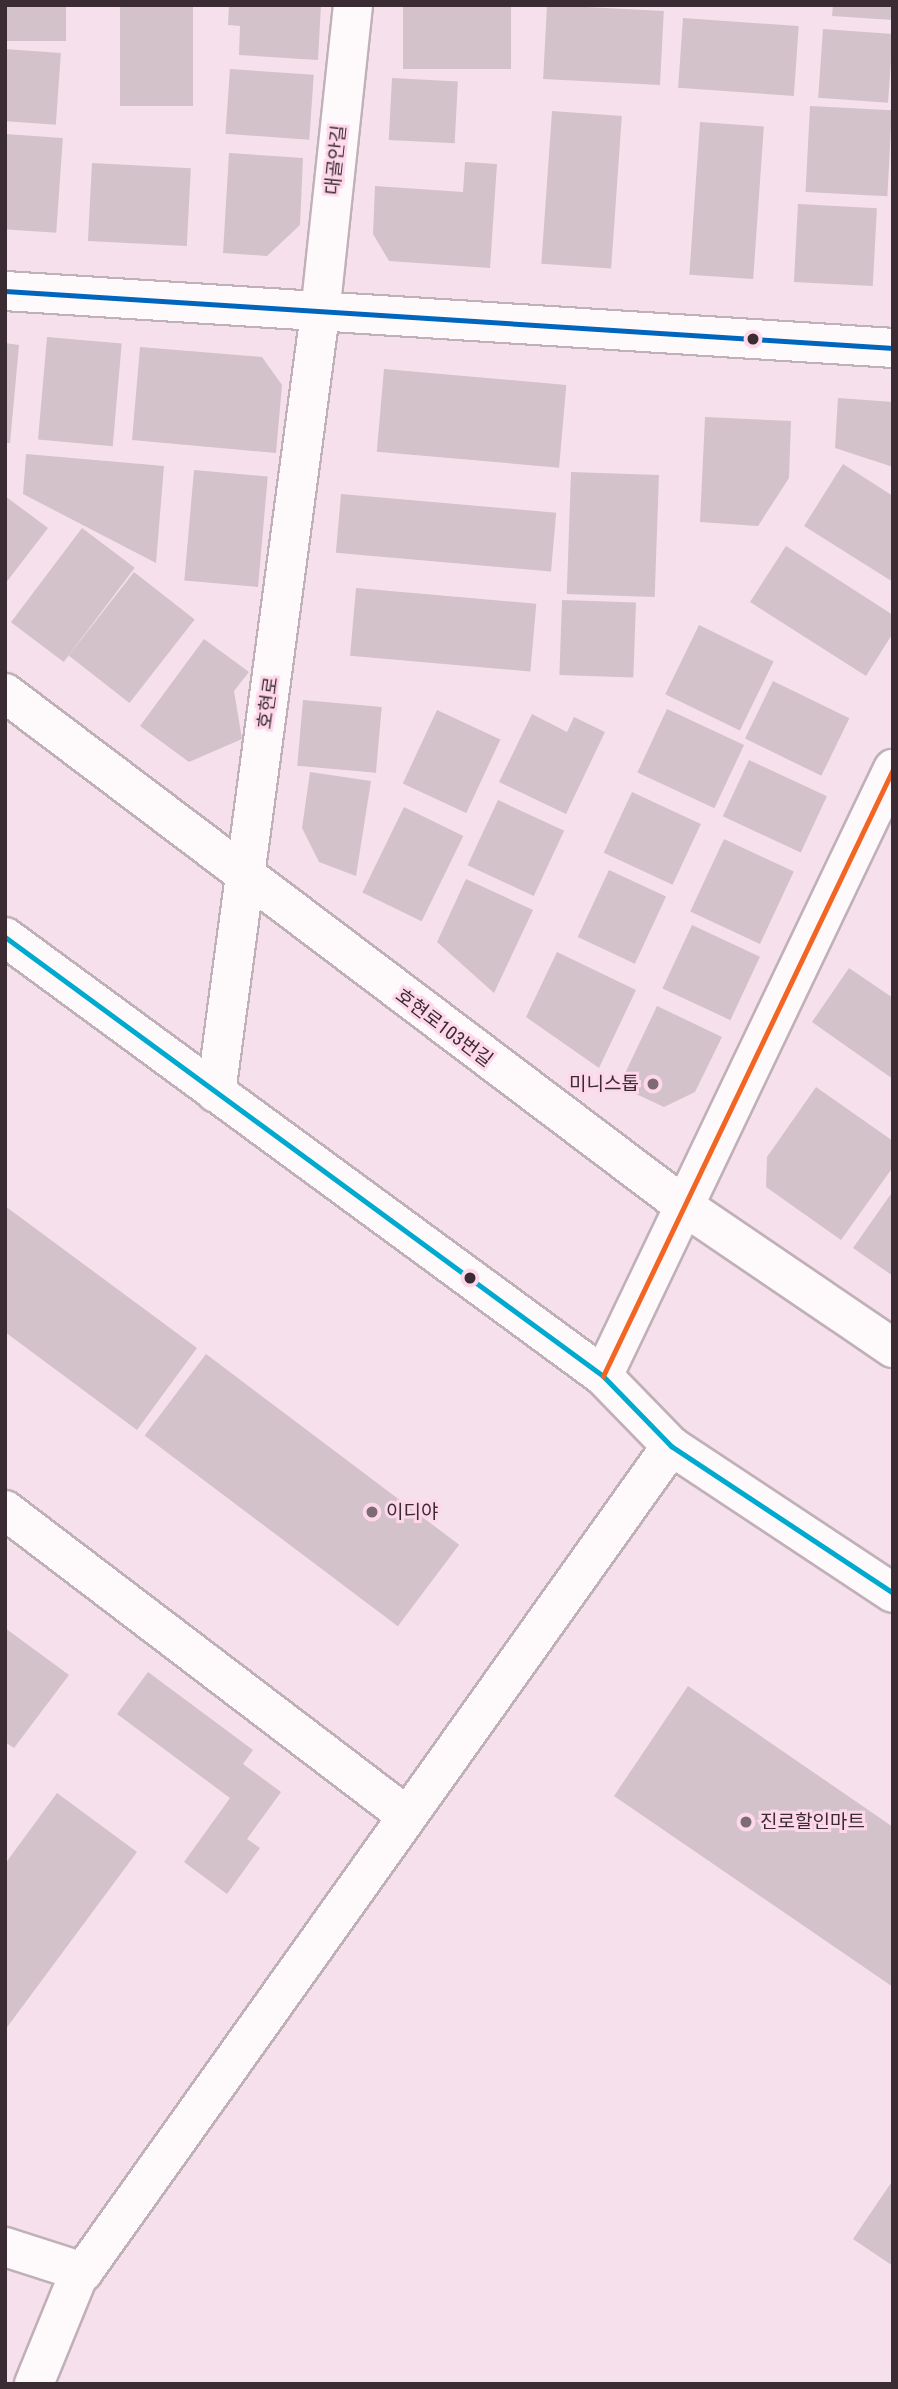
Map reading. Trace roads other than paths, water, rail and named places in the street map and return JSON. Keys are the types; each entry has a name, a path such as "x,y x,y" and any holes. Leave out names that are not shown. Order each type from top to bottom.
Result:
{"street":[{"name":"대골안길","path":"320,314 353,5"},
{"path":"5,291 320,314 893,348"},
{"name":"호현로","path":"216,1093 320,314"},
{"name":"호현로103번길","path":"5,693 244,880 684,1206 893,1348"},
{"path":"603,1376 893,769"},
{"path":"5,937 603,1376 671,1446 893,1593"},
{"path":"34,2384 80,2271 671,1446"},
{"path":"5,1510 407,1816"},
{"path":"5,2248 80,2271"}],"place":[{"name":"미니스톱","path":"653,1084"},
{"name":"이디야","path":"372,1512"},
{"name":"진로할인마트","path":"746,1822"}]}
